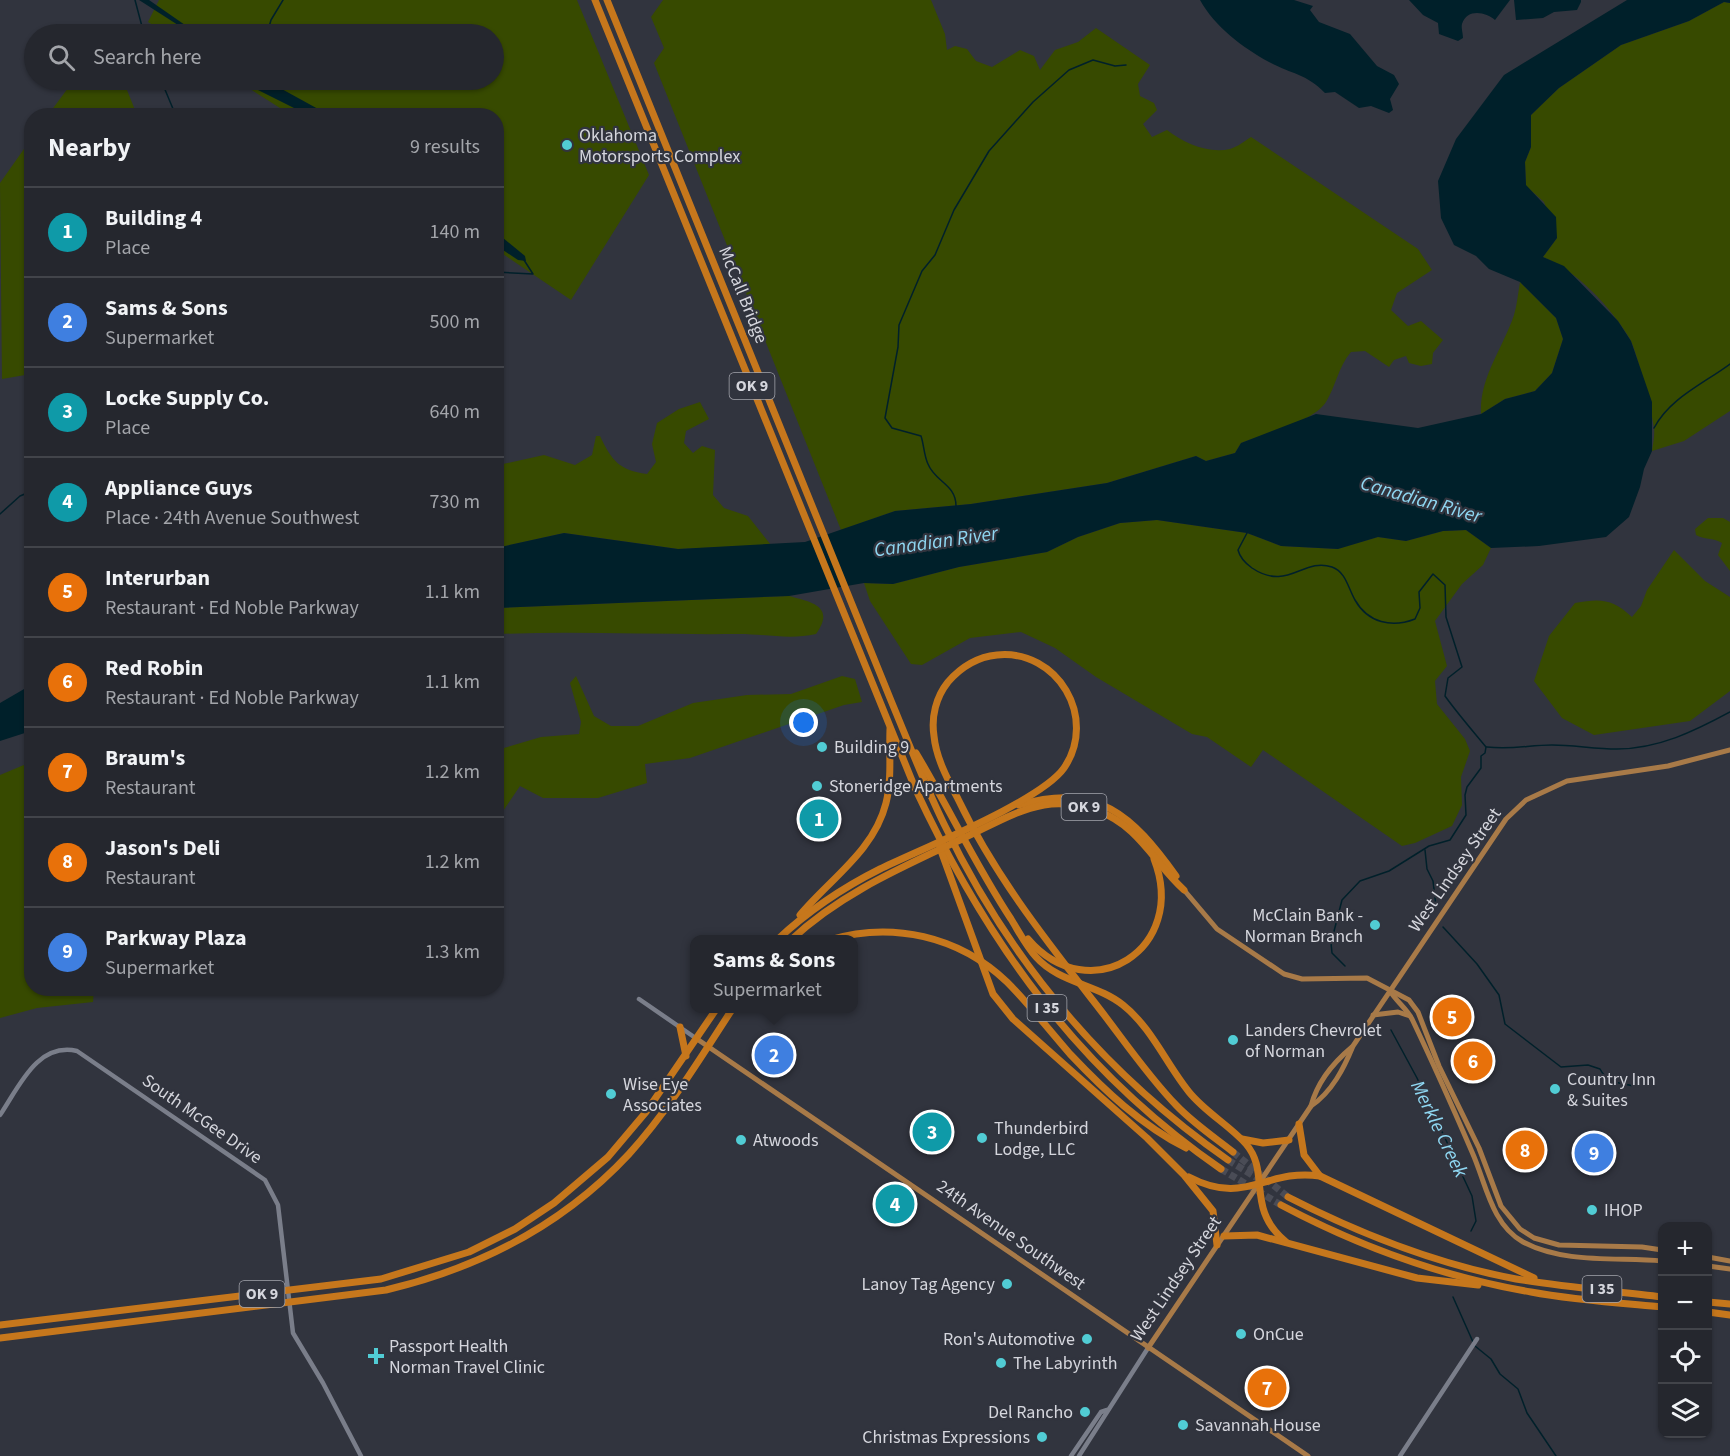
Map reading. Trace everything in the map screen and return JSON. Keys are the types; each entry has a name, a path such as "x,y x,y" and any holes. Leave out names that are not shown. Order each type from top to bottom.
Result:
{"highway":[{"name":"McCall Bridge","path":"595,0 890,727"},
{"name":"McCall Bridge","path":"607,0 905,735"},
{"path":"789,928 843,889 910,859 996,813 1038,790 1059,775 1074,747 1077,726 1071,698 1053,673 1031,660 1010,654 981,658 964,667 945,687 933,716 934,740 951,785 1000,876 1057,954 1169,1097 1189,1117 1233,1152"},
{"name":"OK 9","path":"781,935 860,852 878,824 886,803 889,780 890,727"},
{"name":"I 35","path":"890,727 933,826 992,931 1044,1005 1111,1079 1152,1116 1221,1169"},
{"name":"OK 9","path":"796,935 839,902 910,859 1001,820 1047,805 1085,807 1108,815 1126,826 1152,854 1162,878 1164,896 1161,914 1154,931 1131,957 1107,968 1086,970 1048,963 999,902 975,862 946,803 905,735"},
{"name":"I 35","path":"905,735 928,791 974,881 1038,979 1091,1043 1128,1081 1179,1125 1228,1160"},
{"path":"996,813 1055,797 1078,798 1101,804 1128,819 1144,834 1185,890"},
{"path":"933,826 985,978 1002,1007 1184,1175 1213,1211 1217,1245"},
{"path":"1152,854 1185,890"},
{"path":"849,935 895,931 930,938 963,951 996,973 1089,1073 1124,1106 1159,1134 1203,1156"},
{"path":"1048,963 1118,1001 1137,1019 1190,1093 1240,1138 1253,1158 1261,1208 1267,1222 1286,1242"},
{"name":"OK 9","path":"0,1325 289,1291 411,1272 469,1252 515,1229 554,1203 608,1157 646,1112 714,1013"},
{"name":"OK 9","path":"0,1338 386,1290 430,1280 470,1265 525,1238 574,1205 628,1154 653,1125 730,1013"},
{"path":"680,1027 686,1056"},
{"path":"1299,1124 1304,1155 1320,1176"},
{"path":"1240,1138 1263,1143 1289,1140"},
{"path":"1184,1175 1220,1189 1258,1185 1289,1175 1320,1176 1542,1282"},
{"name":"I 35","path":"1288,1197 1398,1246 1472,1269 1542,1282 1658,1296"},
{"name":"I 35","path":"1281,1205 1341,1235 1444,1272 1516,1289 1581,1299 1658,1307"},
{"path":"1224,1236 1252,1234 1417,1278 1516,1289"},
{"path":"1712,1302 1730,1304"},
{"path":"1712,1313 1730,1315"}],"main road":[{"name":"West Lindsey Street","path":"1148,1348 1299,1124 1311,1107 1323,1098 1346,1064 1353,1046 1373,1015 1506,819 1526,800 1567,781 1668,766 1730,750"},
{"path":"1185,890 1216,929 1284,974 1302,979 1367,978 1390,991 1405,996 1416,1009 1439,1066 1479,1148 1501,1206 1520,1229 1534,1238 1559,1245 1658,1249"},
{"path":"1390,991 1411,1017 1473,1154 1492,1206 1508,1230 1522,1241 1539,1248 1575,1256 1658,1261"},
{"path":"1373,1015 1398,1012 1411,1017"},
{"name":"24th Avenue Southwest","path":"697,1039 1308,1456"},
{"name":"West Lindsey Street","path":"1311,1107 1320,1084 1338,1058 1353,1046"},
{"path":"1712,1258 1730,1261"},
{"path":"1712,1267 1730,1269"}],"street":[{"path":"639,999 697,1039"},
{"name":"South McGee Drive","path":"0,1115 32,1068 50,1052 68,1049 88,1056 266,1180 278,1205 292,1333 323,1383 362,1456"},
{"path":"1400,1456 1477,1339"},
{"name":"West Lindsey Street","path":"1079,1456 1148,1348"},
{"name":"West Lindsey Street","path":"1071,1456 1101,1412 1107,1410"},
{"path":"1079,1443 1085,1447"}],"green space":[{"name":"Oklahoma Motorsports Complex","path":"159,0 577,0 649,175 571,300 504,255 504,108 280,108 252,90 504,90 504,24 151,24 148,22"},
{"path":"663,0 931,0 945,34 947,50 955,46 967,49 976,61 992,67 1020,50 1034,56 1040,70 1055,50 1078,42 1096,28 1150,65 1138,84 1140,96 1154,103 1157,110 1143,124 1152,137 1167,130 1205,149 1222,150 1233,148 1251,137 1418,249 1432,270 1397,293 1391,310 1408,326 1421,321 1443,340 1433,353 1432,364 1421,366 1409,363 1406,356 1394,360 1389,367 1365,351 1351,352 1326,402 1320,409 1299,421 1241,443 1235,453 1206,461 1196,456 1107,483 971,504 895,511 841,530 654,63 664,48 651,17"},
{"path":"1724,2 1730,3 1730,411 1684,441 1652,451 1653,420 1630,339 1613,314 1592,291 1569,272 1543,257 1557,238 1544,202 1526,186 1525,162 1531,147 1531,115 1559,88 1621,45 1689,21"},
{"path":"67,90 127,90 134,108 53,108"},
{"path":"24,149 24,375 2,379 0,183"},
{"path":"1520,282 1556,318 1563,339 1552,373 1535,391 1505,399 1481,414 1484,388 1514,315"},
{"path":"700,402 709,419 686,431 684,443 693,453 702,446 715,450 713,495 724,508 748,516 771,545 678,549 564,533 504,546 504,464 544,455 575,465 592,455 596,436 600,436 608,452 618,463 630,470 647,474 656,462 652,444 657,423 679,409"},
{"path":"1708,518 1723,518 1730,522 1730,571 1718,555 1722,543 1696,535 1695,529"},
{"path":"1157,520 1247,533 1281,546 1337,549 1378,537 1406,541 1443,531 1466,530 1491,548 1483,565 1462,584 1435,621 1447,666 1435,681 1437,704 1465,739 1470,751 1461,777 1462,805 1452,826 1415,843 1402,846 1263,750 1251,767 1207,737 1192,734 1096,677 1055,648 1021,632 970,638 922,665 911,664 870,601 864,583 893,584 959,567 1047,552 1078,537 1120,523"},
{"path":"1674,550 1705,581 1730,597 1730,691 1690,721 1594,735 1562,718 1534,681 1549,636 1575,603 1606,601 1632,617"},
{"path":"789,596 812,603 822,611 823,617 816,634 806,636 504,634 504,608"},
{"path":"576,676 594,716 611,726 638,726 693,703 747,695 791,694 842,676 855,679 862,702 844,705 690,758 645,764 647,783 598,798 543,798 520,786 504,810 504,748 541,737 579,734 581,722 570,683"},
{"path":"24,765 24,996 93,996 93,1002 37,1008 0,1018 0,775"}],"water":[{"path":"139,0 149,0 184,24 176,24"},
{"path":"1200,0 1294,0 1313,6 1310,10 1319,22 1350,34 1377,66 1394,75 1399,84 1390,99 1393,110 1389,113 1371,106 1359,108 1335,92 1325,93 1305,78 1269,62 1221,28"},
{"path":"1409,0 1510,0 1495,20 1477,13 1468,15 1462,24 1463,38 1458,41 1439,34 1438,23 1423,15"},
{"path":"1514,0 1581,0 1581,2 1577,10 1554,12 1543,18 1516,20"},
{"name":"Canadian River","path":"1627,0 1730,0 1730,3 1724,2 1689,21 1621,45 1559,88 1531,115 1531,147 1525,162 1526,185 1556,217 1557,238 1543,257 1564,266 1618,321 1631,341 1652,402 1652,451 1644,469 1640,487 1629,517 1606,537 1539,546 1491,548 1466,530 1443,531 1406,541 1378,537 1338,549 1281,546 1247,533 1157,520 1120,523 1078,537 1047,552 959,567 893,584 864,583 789,596 504,608 504,546 564,533 678,549 805,542 895,511 971,504 1107,483 1196,456 1206,461 1235,453 1241,443 1316,414 1418,428 1481,414 1505,399 1535,391 1552,373 1563,339 1556,318 1520,282 1489,269 1476,256 1454,245 1441,218 1438,181 1456,139 1504,75"},
{"path":"258,90 284,90 316,108 294,108"},
{"path":"504,239 525,256 526,261 518,260 504,251"},
{"path":"24,689 24,733 0,741 0,703"}],"waterway":[{"path":"135,0 141,24"},
{"path":"270,24 283,0"},
{"path":"956,506 953,493 931,470 921,436 892,428 885,418 898,347 899,325 922,271 935,255 954,210 989,151 1033,102 1069,70 1093,60 1115,66 1126,65"},
{"path":"165,90 173,108"},
{"path":"504,272 533,274 524,260"},
{"path":"1654,428 1661,417 1678,400 1730,364"},
{"path":"0,514 24,494"},
{"name":"Merkle Creek","path":"1247,533 1238,550 1243,560 1252,568 1276,577 1312,566 1322,565 1337,569 1344,576 1360,608 1381,622 1398,623 1415,619 1420,608 1419,592 1433,574 1445,585 1446,617 1462,667 1448,678 1445,696 1486,747"},
{"path":"1487,747 1552,745 1609,749 1647,746 1676,738 1730,712"},
{"name":"Merkle Creek","path":"1345,966 1332,953 1331,943 1342,900 1360,881 1389,871 1429,846 1450,840 1466,815 1467,787 1481,768 1481,756 1485,753 1486,747"},
{"path":"1425,850 1427,869 1433,881 1436,906"},
{"path":"1443,927 1477,964 1499,995 1505,1024 1561,1067 1588,1065 1600,1069 1610,1080 1633,1086"},
{"name":"Merkle Creek","path":"1391,1030 1417,1078 1472,1196 1476,1221 1471,1231"},
{"name":"Merkle Creek","path":"1453,1297 1473,1342"},
{"name":"Merkle Creek","path":"1475,1346 1491,1359 1500,1374 1518,1389 1527,1413 1556,1456"}],"tunnel":[{"path":"1233,1152 1288,1197"},
{"path":"1228,1160 1262,1181"},
{"path":"1221,1169 1281,1205"}],"place":[{"name":"Oklahoma Motorsports Complex","path":"567,145"},
{"name":"Building 9","path":"822,747"},
{"name":"Stoneridge Apartments","path":"817,786"},
{"name":"Building 4","path":"819,819"},
{"name":"McClain Bank - Norman Branch","path":"1375,925"},
{"name":"Interurban","path":"1452,1017"},
{"name":"Landers Chevrolet of Norman","path":"1233,1040"},
{"name":"Sams & Sons","path":"774,1055"},
{"name":"Red Robin","path":"1473,1061"},
{"name":"Country Inn & Suites","path":"1555,1089"},
{"name":"Wise Eye Associates","path":"611,1094"},
{"name":"Locke Supply Co.","path":"932,1132"},
{"name":"Thunderbird Lodge, LLC","path":"982,1138"},
{"name":"Atwoods","path":"741,1140"},
{"name":"Jason's Deli","path":"1525,1150"},
{"name":"Parkway Plaza","path":"1594,1153"},
{"name":"Appliance Guys","path":"895,1204"},
{"name":"IHOP","path":"1592,1210"},
{"name":"Lanoy Tag Agency","path":"1007,1284"},
{"name":"OnCue","path":"1241,1334"},
{"name":"Ron's Automotive","path":"1087,1339"},
{"name":"Passport Health Norman Travel Clinic","path":"376,1356"},
{"name":"The Labyrinth","path":"1001,1363"},
{"name":"Braum's","path":"1267,1388"},
{"name":"Del Rancho","path":"1085,1412"},
{"name":"Savannah House","path":"1183,1425"},
{"name":"Christmas Expressions","path":"1042,1437"}]}
